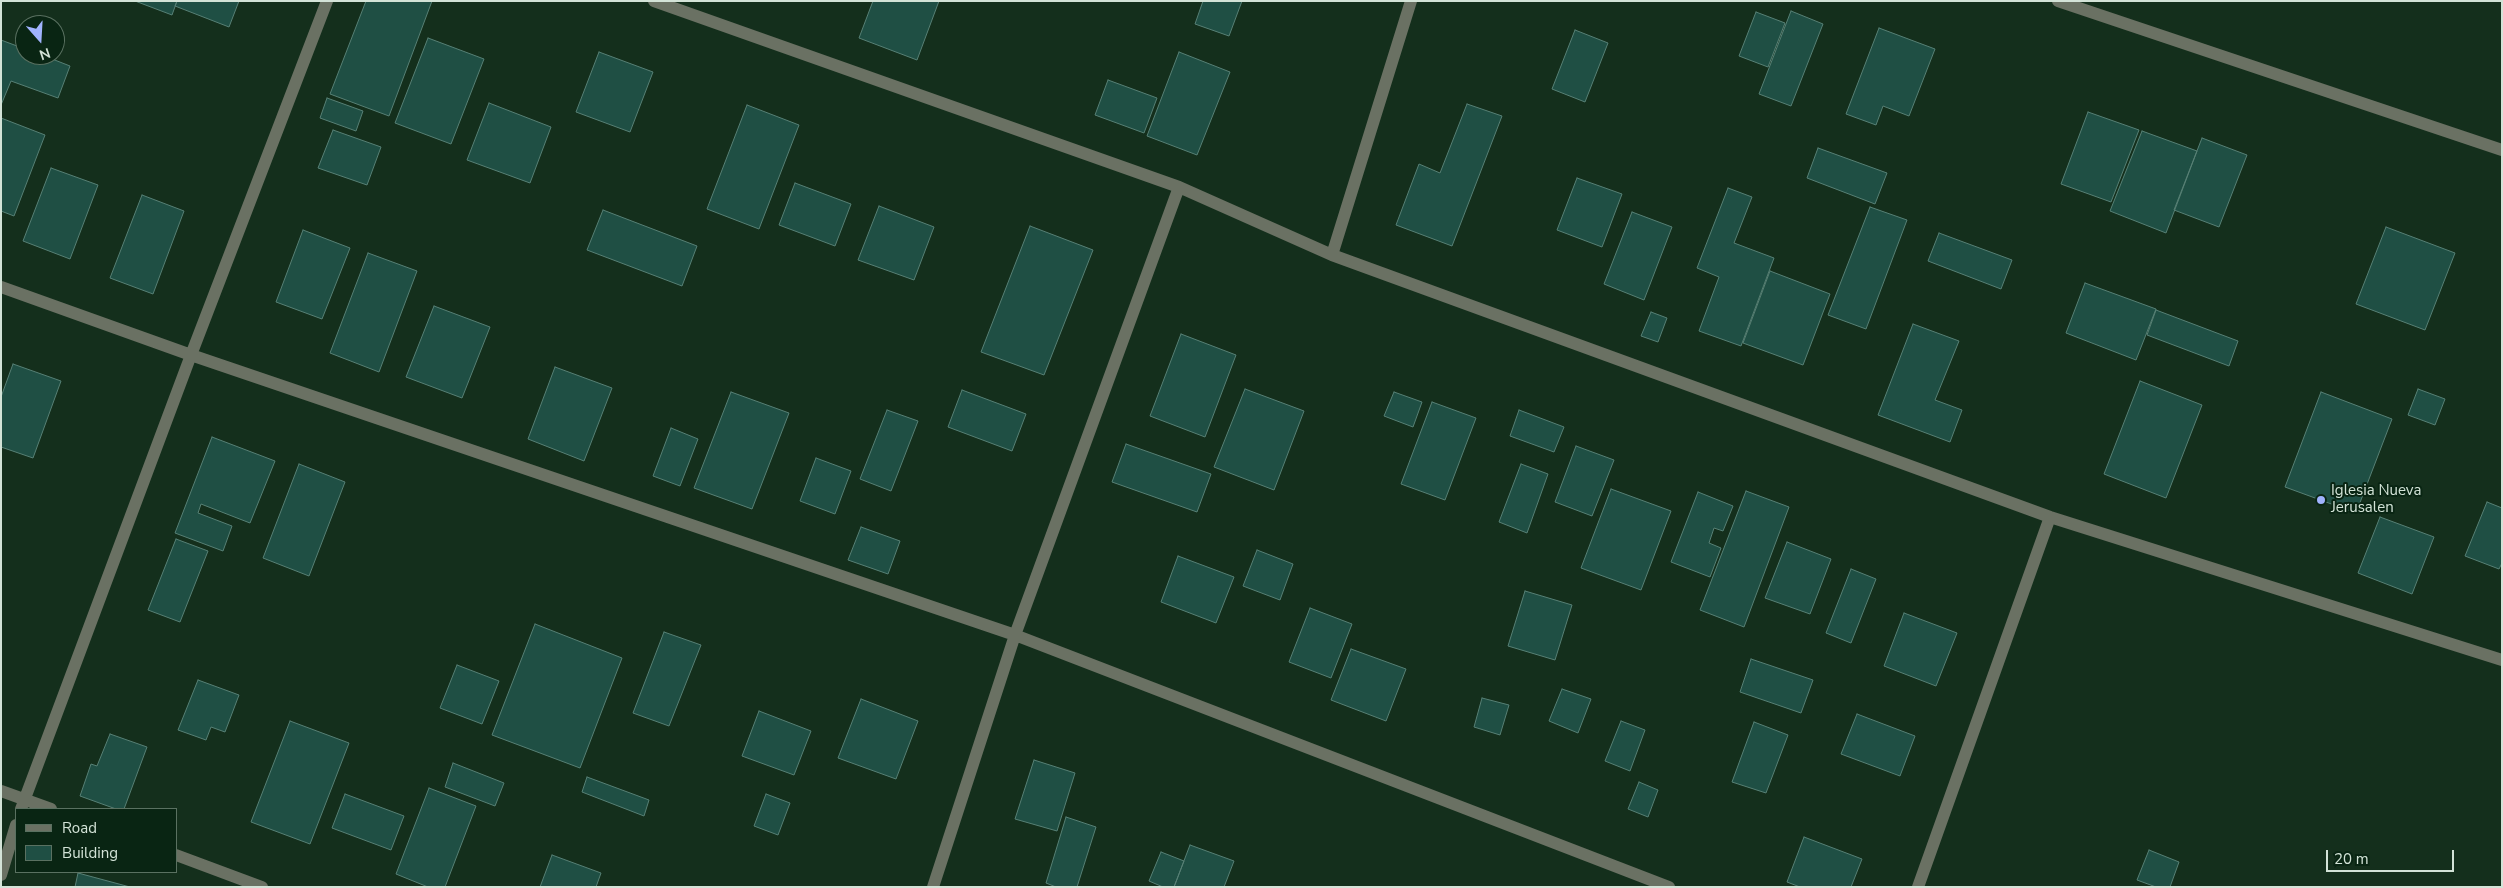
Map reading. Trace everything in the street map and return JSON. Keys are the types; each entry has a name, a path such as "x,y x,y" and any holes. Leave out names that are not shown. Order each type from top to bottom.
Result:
{"street":[{"path":"22,804 327,1"},
{"path":"654,1 1179,187 1332,255 2050,517 2502,660"},
{"path":"1332,255 1411,1"},
{"path":"2058,1 2502,150"},
{"path":"933,887 1015,635 1179,187"},
{"path":"1,288 191,355 1015,635 1669,887"},
{"path":"1918,887 2050,517"},
{"path":"1,791 22,804 45,808"},
{"path":"1,875 15,828"},
{"path":"178,856 262,887"}],"building":[{"path":"135,1 177,1 172,15"},
{"path":"177,1 239,1 229,27 175,6"},
{"path":"366,1 432,1 389,116 330,94"},
{"path":"873,1 939,1 917,60 859,38"},
{"path":"1203,1 1242,1 1229,36 1195,24"},
{"path":"1791,11 1823,24 1791,106 1759,94"},
{"path":"1756,12 1785,23 1768,67 1739,56"},
{"path":"1879,28 1935,49 1909,116 1883,106 1876,125 1846,114"},
{"path":"1575,30 1608,43 1585,102 1552,89"},
{"path":"428,38 484,59 451,144 395,123"},
{"path":"1,40 15,45 15,65 65,64 70,66 58,98 11,81 1,105"},
{"path":"599,52 653,72 630,132 576,112"},
{"path":"1179,52 1230,72 1197,155 1147,136"},
{"path":"1108,80 1157,98 1144,133 1095,115"},
{"path":"327,98 363,111 356,131 320,118"},
{"path":"489,103 551,127 530,183 467,160"},
{"path":"1467,104 1502,116 1452,246 1396,225 1419,164 1440,173"},
{"path":"747,105 799,125 759,229 707,209"},
{"path":"2088,112 2139,130 2111,202 2061,184"},
{"path":"1,118 45,135 14,216 1,211"},
{"path":"333,130 381,147 367,185 318,168"},
{"path":"2142,131 2197,151 2166,233 2110,211"},
{"path":"2202,138 2247,155 2219,227 2174,210"},
{"path":"1818,148 1887,173 1875,204 1807,178"},
{"path":"51,168 98,185 70,259 23,241"},
{"path":"1577,178 1622,194 1602,247 1557,230"},
{"path":"795,183 851,204 835,246 779,225"},
{"path":"1728,188 1752,197 1734,243 1774,258 1741,346 1699,331 1719,277 1697,268"},
{"path":"142,195 184,211 153,294 110,278"},
{"path":"879,206 934,227 914,280 858,260"},
{"path":"1870,207 1907,220 1866,329 1828,315"},
{"path":"603,210 697,246 682,286 587,250"},
{"path":"1632,212 1672,227 1644,300 1604,284"},
{"path":"1030,226 1093,250 1044,375 981,352"},
{"path":"2386,227 2455,253 2425,330 2356,304"},
{"path":"303,230 350,248 322,319 276,302"},
{"path":"1939,233 2012,260 2001,289 1928,261"},
{"path":"368,253 417,271 379,372 330,353"},
{"path":"1770,271 1830,294 1803,365 1743,343"},
{"path":"2085,283 2156,309 2136,360 2066,333"},
{"path":"434,306 490,327 462,398 406,377"},
{"path":"2156,310 2238,341 2229,366 2147,335"},
{"path":"1651,312 1667,318 1658,342 1641,336"},
{"path":"1913,324 1959,341 1935,400 1962,410 1950,442 1878,415"},
{"path":"1181,334 1236,355 1205,437 1150,416"},
{"path":"13,364 61,381 33,458 1,447 1,397"},
{"path":"555,367 612,388 584,461 528,439"},
{"path":"2140,381 2202,405 2166,498 2104,474"},
{"path":"1245,389 1304,411 1274,490 1214,467"},
{"path":"2418,389 2445,399 2435,425 2408,415"},
{"path":"962,390 1026,414 1012,451 948,427"},
{"path":"731,392 789,413 752,509 694,488"},
{"path":"1394,392 1422,402 1413,427 1384,416"},
{"path":"2321,392 2392,419 2356,513 2285,487"},
{"path":"1432,402 1476,418 1445,500 1401,484"},
{"path":"887,410 918,421 891,491 860,479"},
{"path":"1519,410 1564,427 1554,452 1510,436"},
{"path":"671,428 698,439 680,486 653,476"},
{"path":"212,437 275,461 250,523 201,504 198,513 232,526 223,551 175,533"},
{"path":"1126,444 1211,474 1197,512 1112,482"},
{"path":"1576,446 1614,460 1592,516 1555,502"},
{"path":"816,458 851,471 835,514 800,501"},
{"path":"299,464 345,482 309,576 263,558"},
{"path":"1521,464 1548,474 1527,533 1499,522"},
{"path":"1611,489 1671,511 1641,590 1581,568"},
{"path":"1746,491 1789,507 1744,627 1700,610"},
{"path":"1698,492 1733,506 1723,531 1714,528 1709,543 1721,548 1710,577 1671,562"},
{"path":"2487,502 2502,508 2502,563 2499,569 2465,556"},
{"path":"2380,517 2434,537 2412,594 2358,573"},
{"path":"861,527 900,541 888,574 848,560"},
{"path":"176,539 208,551 180,622 148,610"},
{"path":"1787,542 1831,559 1810,614 1765,598"},
{"path":"1257,550 1293,564 1280,600 1243,586"},
{"path":"1178,556 1234,577 1216,623 1161,602"},
{"path":"1851,569 1876,579 1851,643 1826,633"},
{"path":"1525,591 1572,605 1555,660 1508,646"},
{"path":"1310,608 1352,624 1331,678 1289,662"},
{"path":"1904,613 1957,633 1936,686 1884,666"},
{"path":"535,624 622,658 580,768 492,735"},
{"path":"664,632 701,645 669,726 633,713"},
{"path":"1351,649 1406,669 1386,721 1331,700"},
{"path":"1751,659 1813,680 1801,713 1740,692"},
{"path":"457,665 499,681 482,724 440,708"},
{"path":"198,680 239,695 225,732 211,727 206,740 178,730"},
{"path":"1562,689 1591,699 1578,733 1549,721"},
{"path":"1482,698 1509,705 1500,735 1474,727"},
{"path":"861,699 918,721 896,779 838,758"},
{"path":"759,711 811,731 794,775 742,756"},
{"path":"1857,714 1915,736 1900,776 1841,754"},
{"path":"290,721 349,743 310,844 251,822"},
{"path":"1621,721 1645,730 1630,771 1605,761"},
{"path":"1754,722 1788,735 1766,793 1732,782"},
{"path":"110,734 147,747 124,808 113,808 80,796 91,764 97,766"},
{"path":"1034,760 1075,773 1057,831 1015,819"},
{"path":"453,763 504,783 495,806 445,787"},
{"path":"587,777 649,800 644,816 582,792"},
{"path":"1639,782 1658,790 1648,817 1628,809"},
{"path":"429,788 476,806 445,887 428,887 396,874"},
{"path":"345,794 404,816 391,850 332,828"},
{"path":"766,794 790,803 778,835 754,826"},
{"path":"1066,817 1096,827 1077,887 1056,887 1046,883"},
{"path":"1804,837 1862,859 1851,887 1800,887 1787,882"},
{"path":"1190,845 1234,861 1224,887 1174,887"},
{"path":"2149,850 2179,862 2170,887 2156,887 2137,880"},
{"path":"1161,852 1184,861 1174,887 1163,887 1149,881"},
{"path":"552,855 601,873 596,887 540,887"},
{"path":"78,873 130,887 75,887"}],"place":[{"name":"Iglesia Nueva Jerusalen","path":"2321,500"}]}
